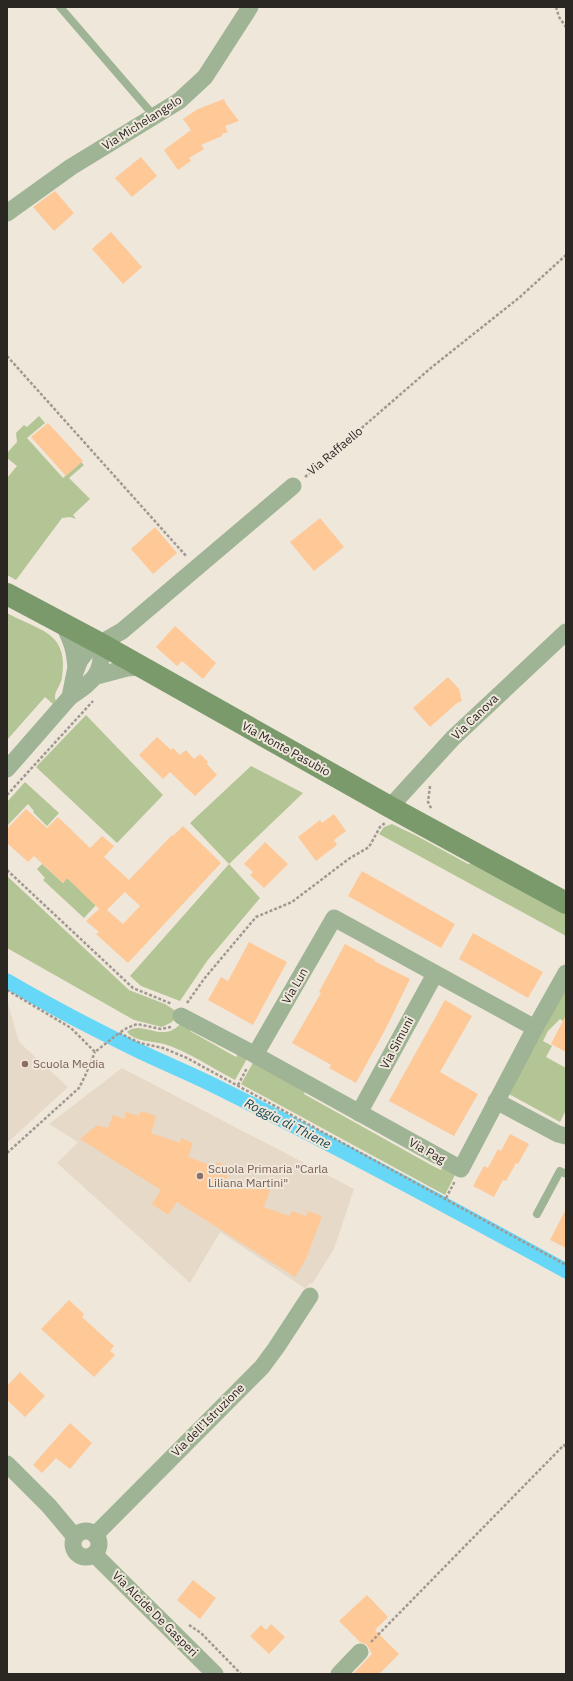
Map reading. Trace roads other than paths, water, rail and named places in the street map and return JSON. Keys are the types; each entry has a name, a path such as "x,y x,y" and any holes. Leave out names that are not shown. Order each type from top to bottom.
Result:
{"main road":[{"name":"Via Monte Pasubio","path":"7,594 141,667 389,814 566,903"}],"street":[{"name":"Via Michelangelo","path":"7,213 71,167 179,101 205,77 250,7"},
{"path":"67,700 80,660 87,651 122,631 293,486"},
{"path":"63,624 72,640 75,652 76,670"},
{"name":"Via Canova","path":"389,814 453,738 566,632"},
{"path":"7,769 67,700 89,684 97,676 101,661 101,644"},
{"path":"97,676 127,668 141,667"},
{"name":"Via Lun","path":"255,1054 334,918 435,974"},
{"name":"Via Pag","path":"181,1016 255,1054 461,1169 535,1028 566,973"},
{"path":"435,974 535,1028"},
{"name":"Via Simuni","path":"360,1113 435,974"},
{"path":"496,1101 558,1134 566,1136"},
{"name":"Via dell'Istruzione","path":"95,1535 262,1367 310,1296"},
{"path":"7,1464 49,1506 75,1537"},
{"path":"85,1531 95,1535 99,1544 98,1550 94,1554 84,1557 77,1553 73,1544 75,1537 85,1531"},
{"name":"Via Alcide De Gasperi","path":"94,1554 215,1674"},
{"path":"339,1674 360,1652"}],"lane":[{"path":"60,7 155,117"},
{"path":"537,1214 560,1171 566,1174"}],"waterway":[{"name":"Roggia di Thiene","path":"7,981 101,1032 214,1085 311,1134 566,1271"}],"place":[{"name":"Scuola Media","path":"25,1064"},
{"name":"Scuola Primaria \"Carla Liliana Martini\"","path":"200,1176"}]}
